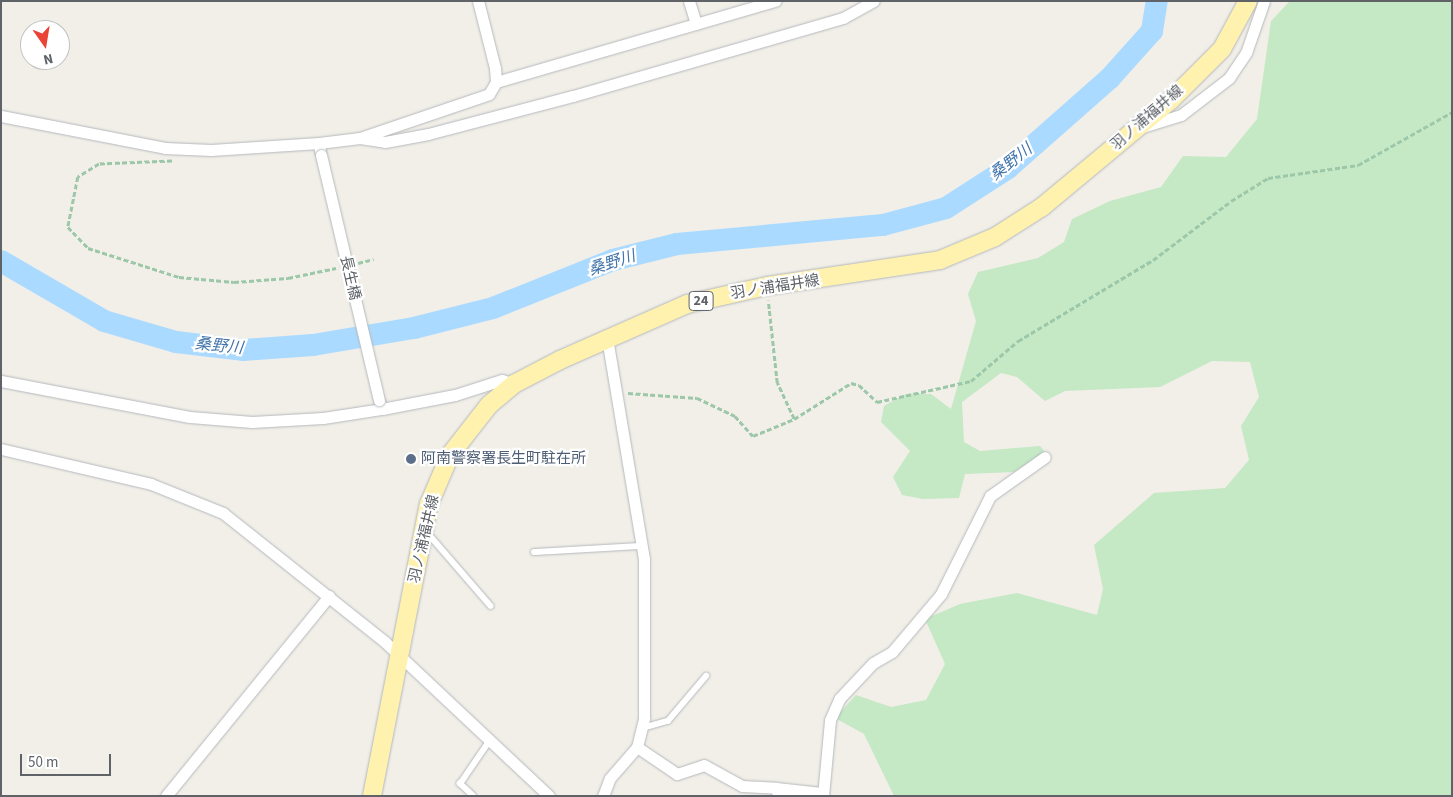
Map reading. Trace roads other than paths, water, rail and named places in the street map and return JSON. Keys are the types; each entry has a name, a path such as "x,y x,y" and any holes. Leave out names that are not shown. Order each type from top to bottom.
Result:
{"main road":[{"name":"羽ノ浦福井線","path":"372,796 429,504 450,455 489,405 514,384 607,338 687,304 767,286 940,260 995,237 1042,207 1136,129 1222,49 1248,1"}],"street":[{"path":"1,116 165,148 211,150 320,149 360,138 489,94 496,82 478,1"},
{"path":"689,1 696,24"},
{"path":"496,82 775,1"},
{"path":"360,138 385,142 428,134 573,96 843,18 874,1"},
{"path":"1136,129 1156,126 1181,115 1229,78 1246,53 1264,1"},
{"name":"長生橋","path":"320,149 380,405"},
{"path":"603,796 610,778 637,747 643,728 641,546 619,393 607,338"},
{"path":"1,381 190,417 252,422 323,418 380,405 455,395 502,380 514,384"},
{"path":"1,449 151,484 194,500 244,528 329,596 490,740 549,796"},
{"path":"637,747 677,774 704,765 742,786 777,792 822,794 830,720 840,698 873,663 892,652 941,594 990,496 1045,457"},
{"path":"166,796 329,596"}],"lane":[{"path":"424,530 433,536 491,606"},
{"path":"534,552 641,546"},
{"path":"643,728 668,721 706,676"},
{"path":"473,796 460,784 490,740"}],"waterway":[{"name":"桑野川","path":"1,261 104,321 176,342 243,350 313,345 414,328 493,308 613,260 677,244 883,225 946,208 1008,168 1110,78 1152,31 1157,1"}],"place":[{"name":"阿南警察署長生町駐在所","path":"411,459"}]}
